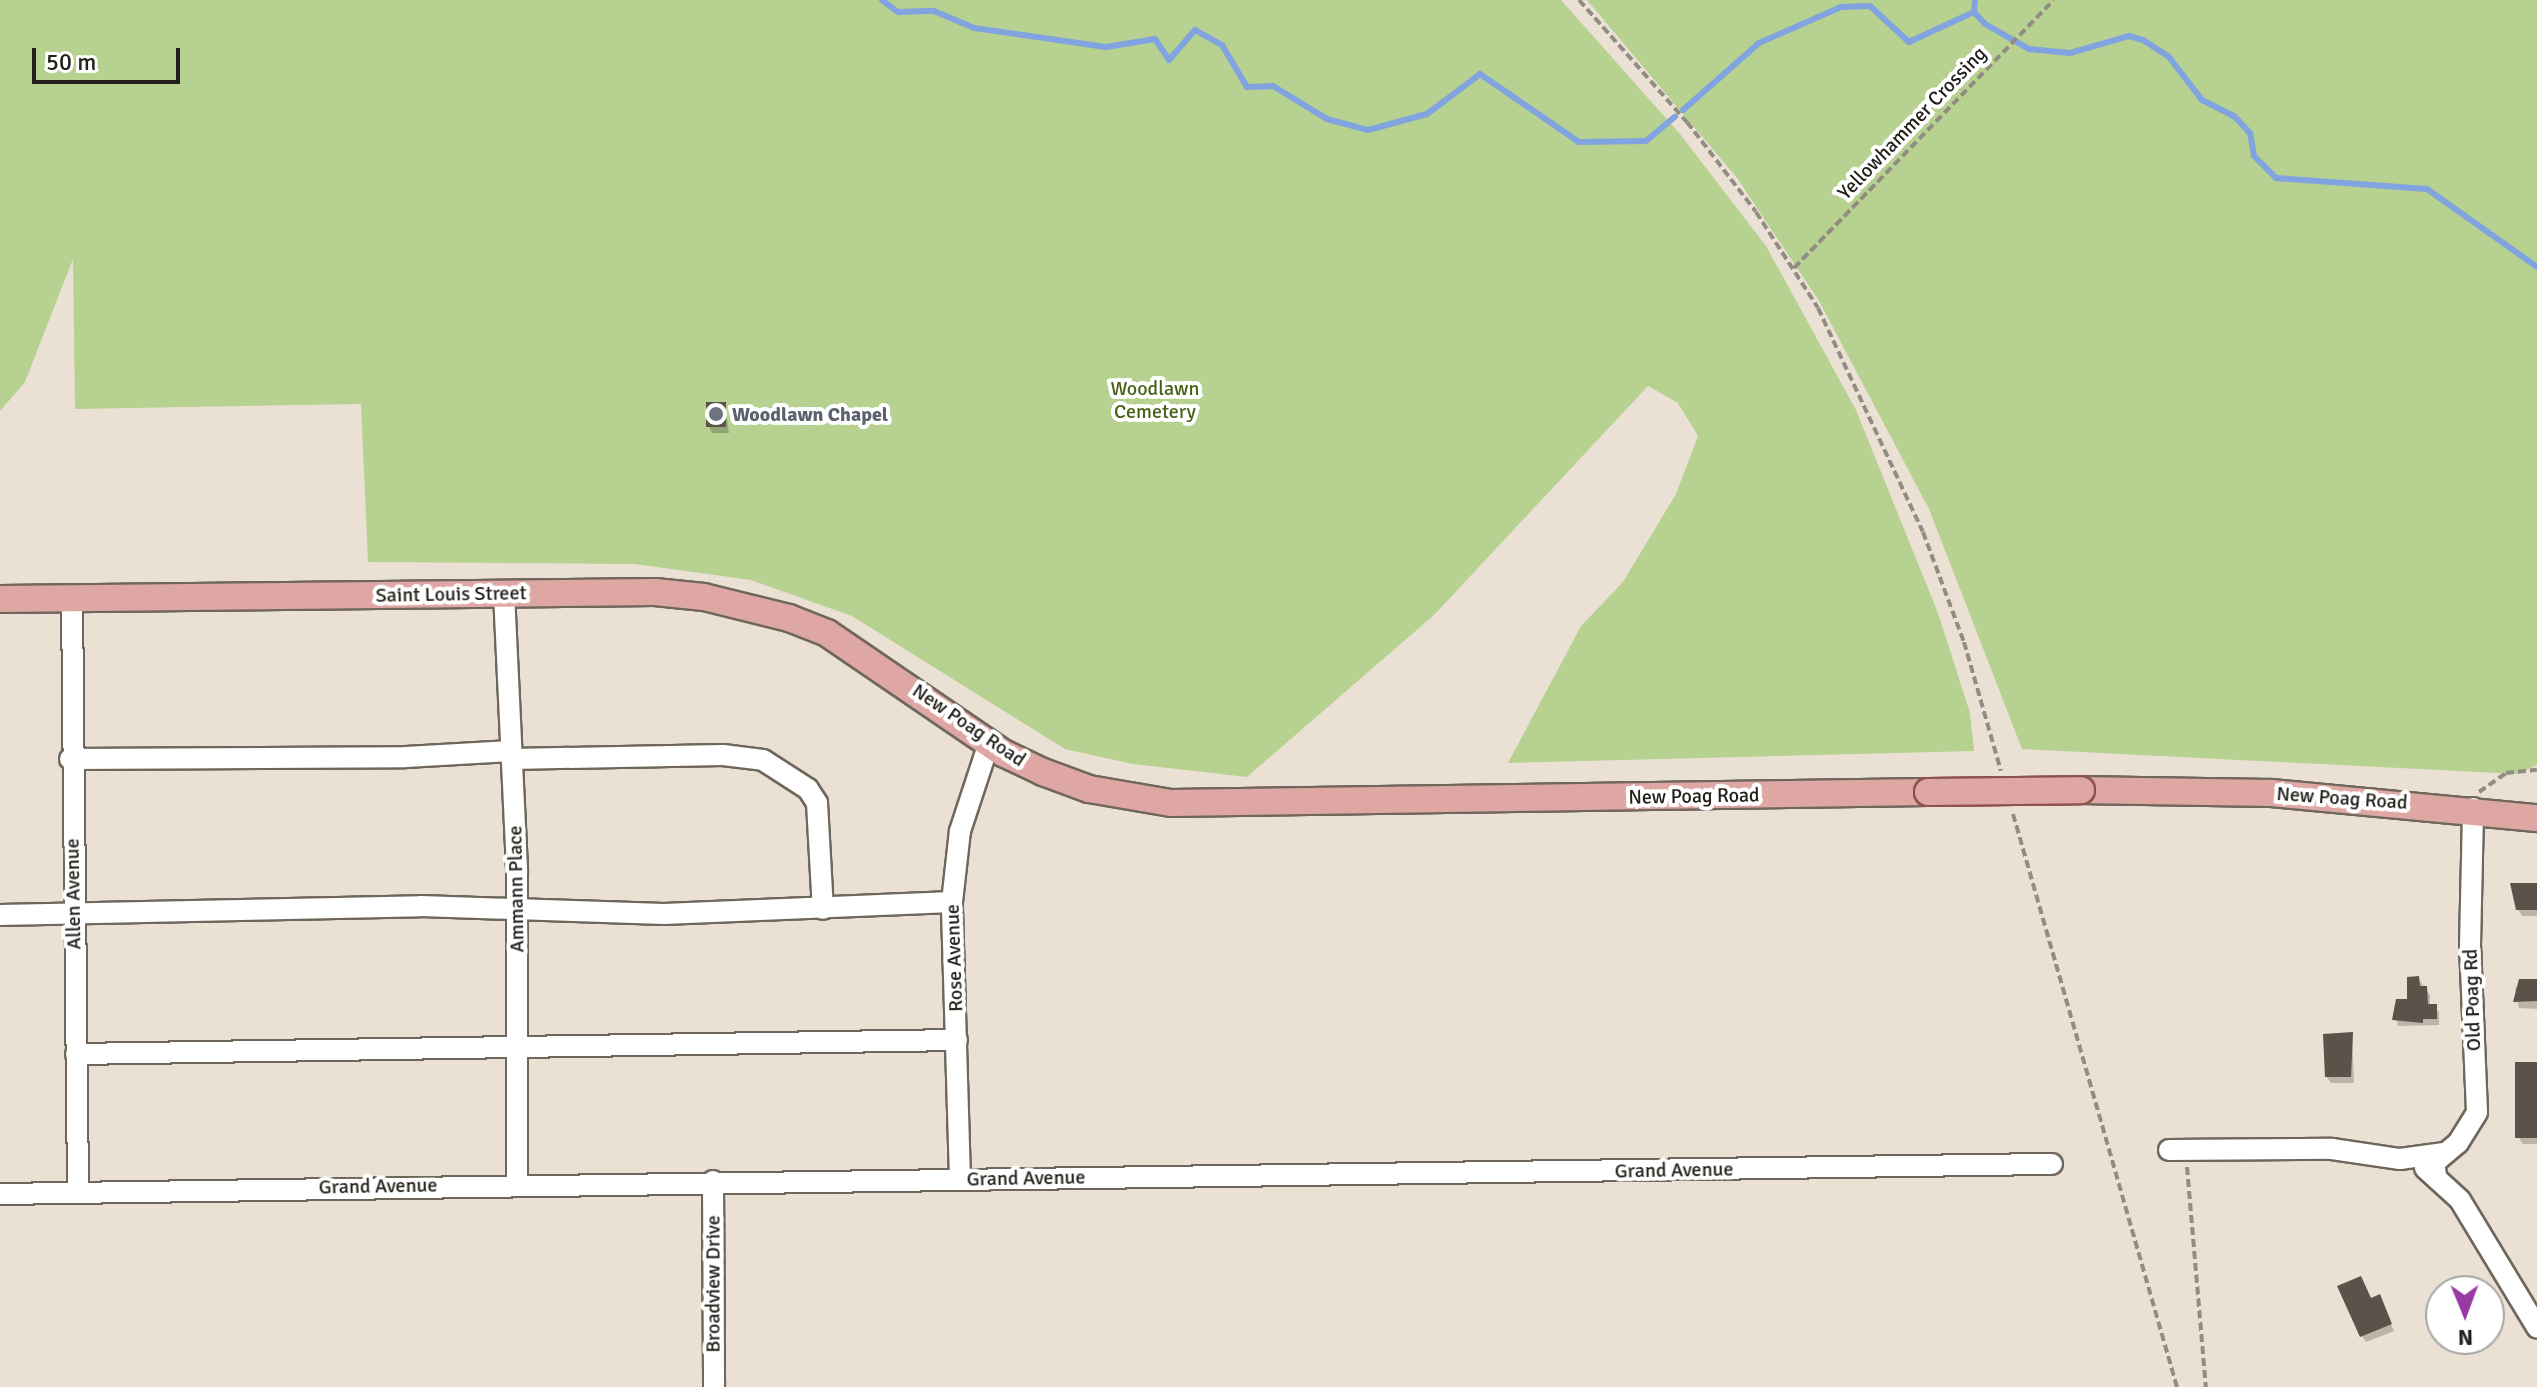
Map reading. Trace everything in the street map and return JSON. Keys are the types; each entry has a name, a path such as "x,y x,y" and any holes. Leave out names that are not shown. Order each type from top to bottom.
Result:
{"main road":[{"name":"Saint Louis Street","path":"0,599 655,592 747,605 827,633 885,670"},
{"name":"New Poag Road","path":"885,670 989,743 1043,772 1089,789 1171,803 2081,790 2271,793 2473,808 2537,818"}],"street":[{"name":"Ammann Place","path":"504,593 517,909 517,1184"},
{"name":"Allen Avenue","path":"72,598 70,759 78,1190"},
{"name":"Rose Avenue","path":"960,1179 952,902 960,831 989,743"},
{"path":"70,759 723,755 763,760 808,789 817,803 823,909"},
{"name":"Old Poag Rd","path":"2436,1175 2434,1163 2470,1129 2479,1096 2470,945 2473,808"},
{"path":"0,915 517,909 664,914 952,902"},
{"path":"76,1054 957,1040"},
{"path":"2169,1150 2332,1149 2400,1159 2436,1175 2460,1200 2537,1327"},
{"path":"2400,1159 2443,1153"},
{"name":"Grand Avenue","path":"0,1194 78,1190 2052,1164"},
{"name":"Broadview Drive","path":"713,1181 714,1387"}],"path":[{"path":"1579,0 1687,122 1793,269 1832,335 1923,532 1964,642 2003,779"},
{"name":"Yellowhammer Crossing","path":"1793,269 2054,0"},
{"path":"2473,808 2480,788 2490,780 2537,770"},
{"path":"2012,809 2177,1387"},
{"path":"2193,1150 2186,1172 2206,1387"}],"green space":[{"name":"Woodlawn Cemetery","path":"0,0 1561,0 1680,134 1766,246 1856,410 1938,613 1970,713 1974,751 1508,763 1581,626 1623,582 1676,494 1698,436 1678,403 1648,386 1434,615 1247,777 1133,764 1065,749 852,616 751,580 635,564 368,562 361,404 75,409 73,259 25,382 0,411"},
{"path":"1587,0 2537,0 2537,765 2518,774 2022,749 1929,509 1819,301 1737,178"}],"building":[{"name":"Woodlawn Chapel","path":"706,402 726,402 726,427 706,427"},
{"path":"2510,883 2537,883 2537,910 2516,910"},
{"path":"2419,976 2420,986 2427,986 2428,1004 2437,1004 2437,1019 2423,1019 2423,1023 2392,1020 2396,999 2407,999 2407,977"},
{"path":"2519,979 2537,979 2537,1001 2513,1002"},
{"path":"2353,1032 2351,1077 2325,1077 2323,1034"},
{"path":"2515,1062 2537,1062 2537,1138 2515,1138"},
{"path":"2361,1276 2371,1298 2380,1294 2392,1324 2360,1337 2337,1286"}],"waterway":[{"path":"882,0 898,12 934,11 974,28 1106,47 1155,39 1169,60 1195,30 1222,45 1247,87 1273,86 1327,119 1368,130 1427,114 1480,74 1579,142 1646,141 1675,117"},
{"path":"1975,0 1974,12 1985,24 2029,49 2070,53 2129,36 2143,40 2169,57 2202,100 2235,117 2250,133 2254,156 2276,178 2427,189 2537,267"},
{"path":"1683,110 1759,43 1841,7 1870,6 1909,42 1974,12"}],"place":[{"name":"Woodlawn Chapel","path":"716,414"}]}
